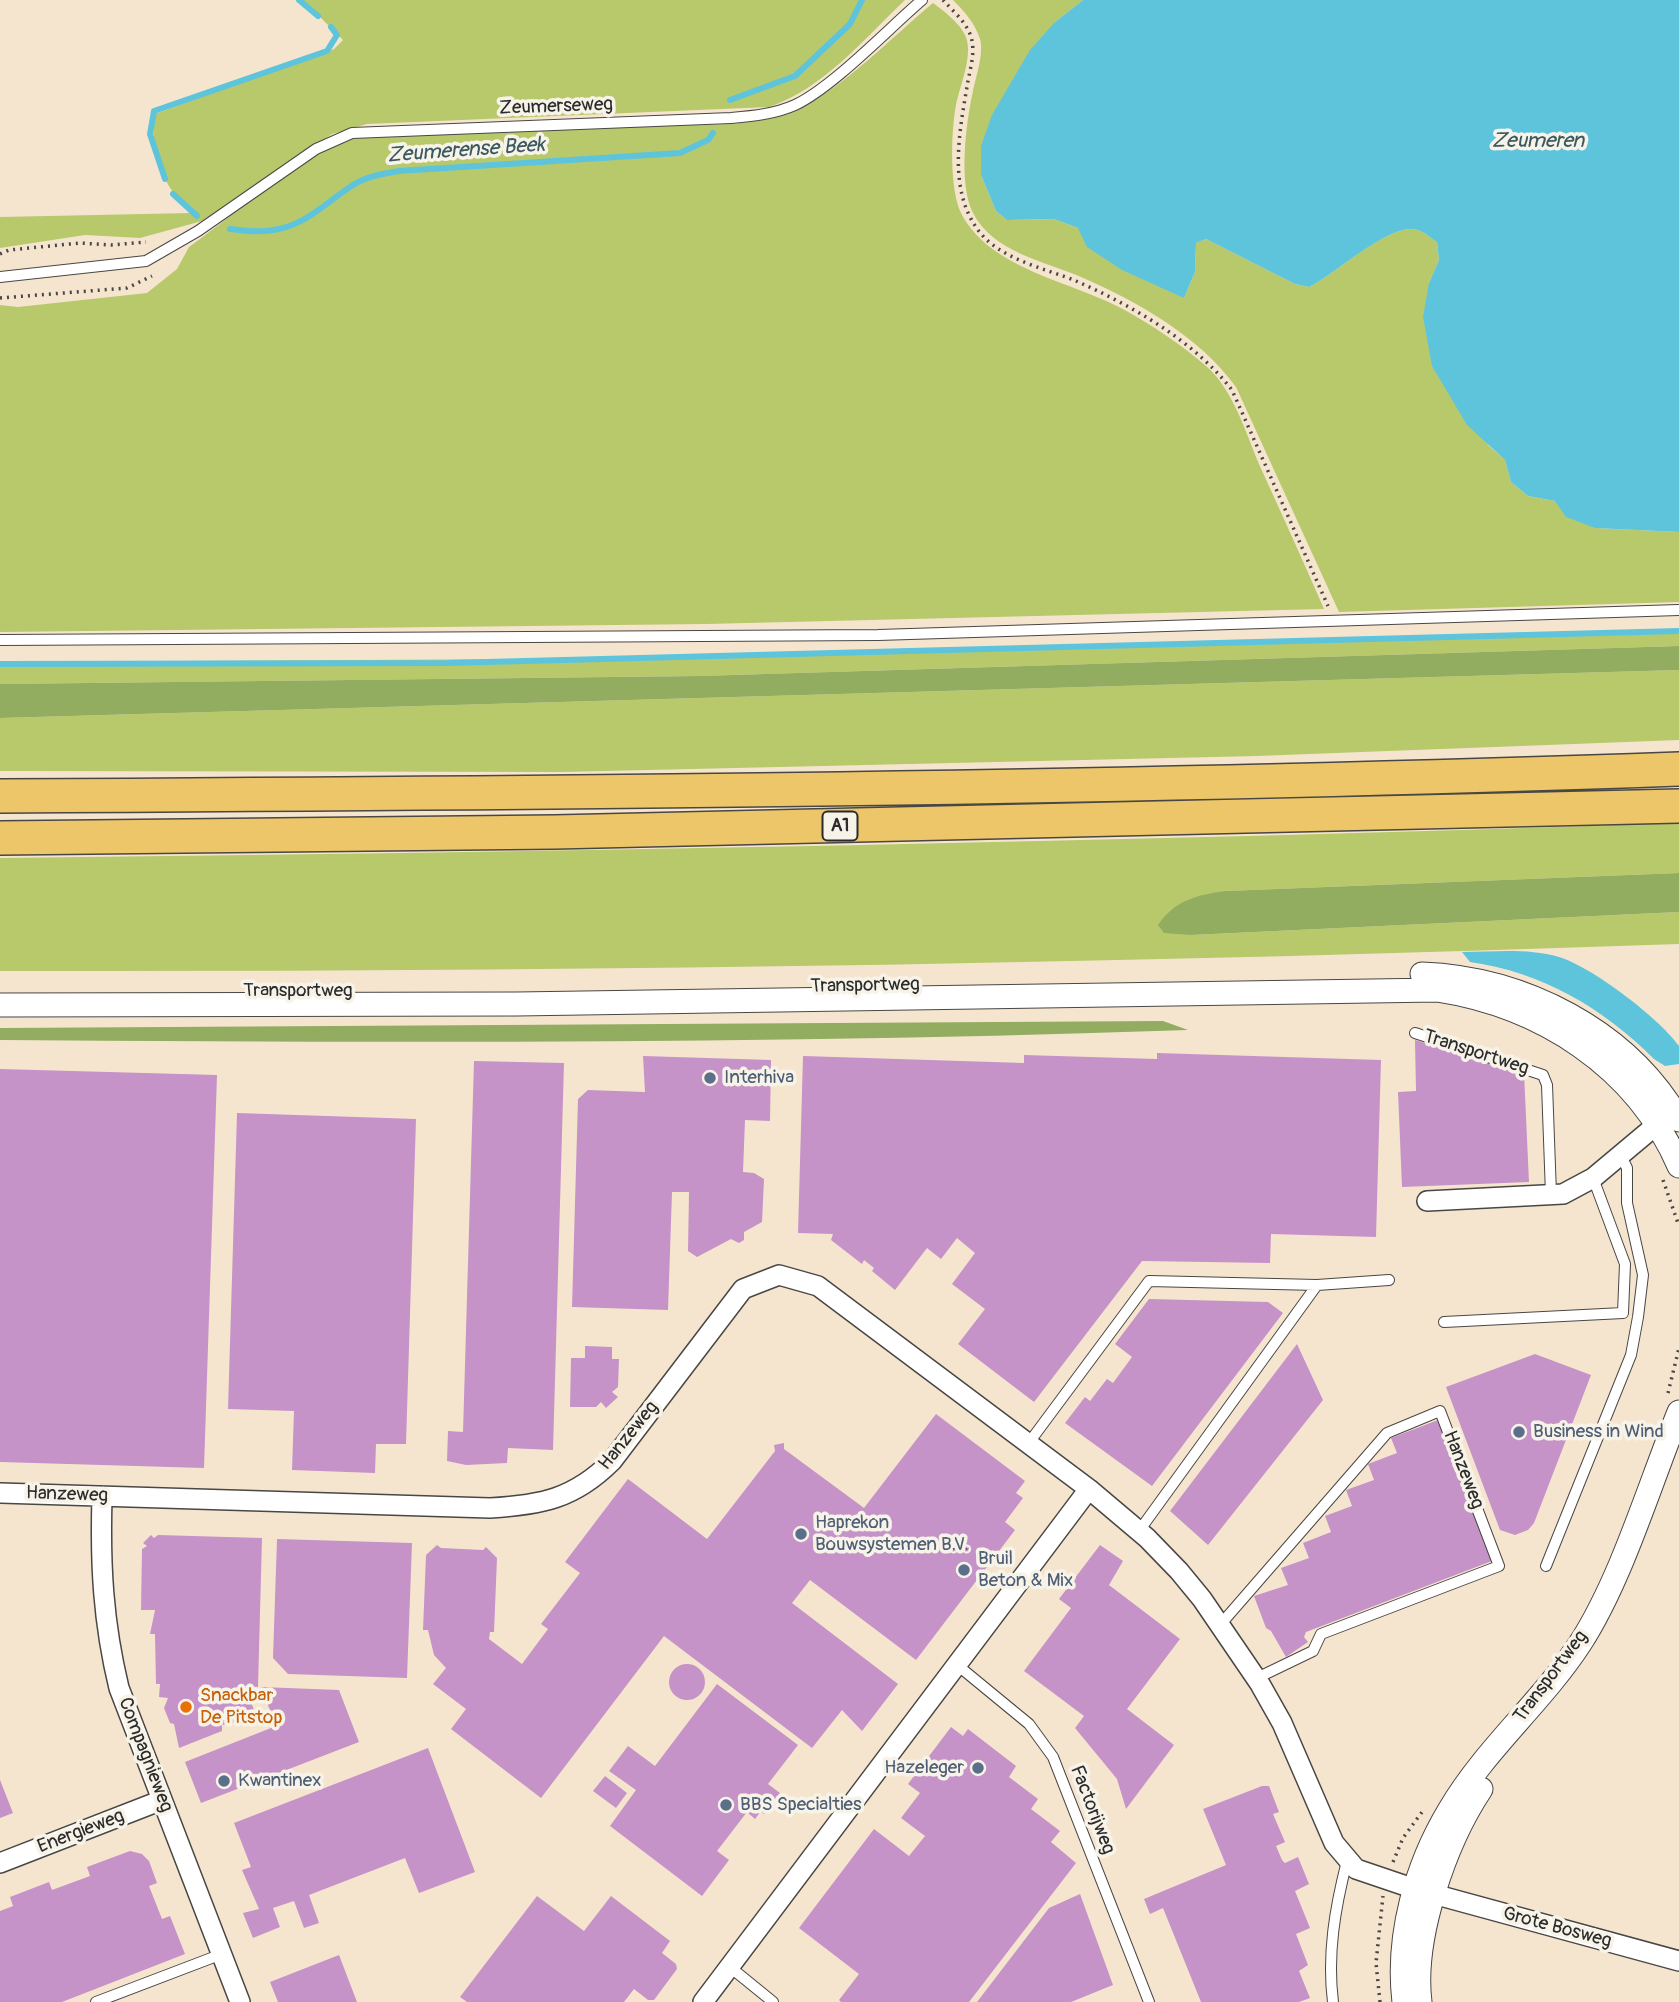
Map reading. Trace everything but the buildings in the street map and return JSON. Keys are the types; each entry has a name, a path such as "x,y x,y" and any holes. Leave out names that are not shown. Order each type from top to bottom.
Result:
{"highway":[{"name":"A1","path":"0,796 555,793 1457,777 1679,769"},
{"name":"A1","path":"0,838 569,832 1679,806"}],"street":[{"name":"Transportweg","path":"0,991 529,990 1456,976 1525,993 1573,1016 1625,1056 1648,1078 1672,1116 1679,1166"},
{"name":"Transportweg","path":"0,1005 517,1004 1437,990 1504,1005 1570,1038 1625,1084 1672,1116"},
{"path":"1427,1201 1550,1195 1571,1191 1593,1178 1672,1116"},
{"name":"Hanzeweg","path":"0,1493 490,1508 535,1505 574,1491 594,1479 612,1461 743,1289 779,1275 818,1286 1089,1489 1139,1531 1179,1571 1256,1678 1282,1723 1334,1843 1347,1861"},
{"name":"Transportweg","path":"1425,1892 1435,1837 1451,1807 1555,1678 1594,1619 1672,1406"},
{"name":"Transportweg","path":"1425,1892 1446,1858 1472,1802 1579,1666 1607,1621 1679,1445"},
{"path":"703,2002 955,1663 1089,1489"},
{"name":"Compagnieweg","path":"102,1497 100,1576 108,1643 119,1688 240,2002"},
{"name":"Energieweg","path":"0,1863 162,1800"},
{"path":"1347,1861 1356,1869 1425,1892"},
{"path":"1404,2002 1404,1946 1425,1892"},
{"path":"1420,2002 1419,1975 1425,1892"},
{"name":"Grote Bosweg","path":"1425,1892 1679,1961"}],"lane":[{"name":"Zeumerseweg","path":"0,277 146,261 183,240 316,149 352,133 731,118 772,113 797,104 822,87 922,0"},
{"path":"0,640 878,635 1679,610"},
{"name":"Transportweg","path":"1415,1033 1543,1075 1547,1085 1550,1195"},
{"path":"1546,1566 1631,1355 1639,1317 1643,1275 1626,1203 1627,1168 1621,1156"},
{"path":"1444,1322 1623,1313 1625,1264 1593,1178"},
{"path":"1028,1444 1149,1281 1317,1285 1389,1280"},
{"path":"1139,1531 1317,1285"},
{"name":"Hanzeweg","path":"1220,1625 1387,1433 1440,1411 1499,1566 1321,1634 1313,1651 1256,1678"},
{"name":"Factorijweg","path":"955,1663 1029,1724 1053,1757 1149,2002"},
{"path":"1333,2002 1330,1979 1334,1911 1347,1861"},
{"path":"96,2002 222,1954"},
{"path":"730,1967 773,2002"}],"path":[{"path":"943,0 970,34 973,54 958,144 960,181 966,213 981,234 1020,260 1076,281 1129,307 1213,365 1232,390 1335,621"},
{"path":"0,254 9,250 80,243 111,245 183,240"},
{"path":"0,298 127,289 160,270"},
{"path":"1672,1406 1679,1348"},
{"path":"1380,2002 1376,1963 1379,1916 1386,1880 1403,1838 1424,1809"}],"green space":[{"path":"303,0 905,0 825,76 789,99 769,107 367,124 332,134 202,221 140,238 85,235 0,248 0,217 191,213 173,192 160,168 154,142 155,114 334,49 343,40"},
{"path":"953,0 1083,0 1055,22 981,175 996,211 1007,220 1054,219 1078,228 1184,298 1195,272 1196,243 1206,239 1295,284 1309,287 1393,233 1407,229 1423,232 1437,242 1439,260 1429,283 1488,445 1505,460 1511,482 1528,496 1555,501 1595,528 1679,532 1679,602 1339,612 1236,387 1221,369 1186,336 1166,322 1081,277 1006,246 982,226 973,213 966,186 965,153 981,45 972,23"},
{"path":"933,3 960,27 968,45 967,62 956,105 952,145 955,191 962,215 975,234 1012,262 1123,309 1177,343 1206,366 1224,387 1238,412 1324,609 706,624 0,632 0,305 18,307 147,293 177,269 189,247 275,182 322,152 370,134 731,124 784,116 835,87"},
{"path":"1679,629 1679,646 700,676 0,684 0,662 704,658"},
{"path":"1679,646 1679,670 0,718 0,684 700,676"},
{"path":"1679,670 1679,740 1257,756 562,772 0,771 0,718"},
{"path":"1679,823 1679,873 1226,891 1191,935 1679,912 1679,944 1259,957 840,965 0,971 0,858 840,845"},
{"path":"1679,873 1679,912 1191,935 1164,933 1158,925 1179,904 1206,894 1226,891"},
{"path":"1163,1021 1188,1030 891,1038 594,1041 0,1040 0,1028"}],"water":[{"name":"Zeumeren","path":"1083,0 1679,0 1679,532 1595,528 1566,517 1555,501 1528,496 1511,482 1505,460 1467,425 1432,366 1423,317 1429,283 1439,260 1437,242 1418,230 1407,229 1393,233 1309,287 1295,284 1206,239 1196,243 1195,272 1184,298 1122,270 1087,247 1078,228 1054,219 1007,220 996,211 981,175 981,146 992,115 1030,50 1055,22"},
{"path":"1462,952 1535,952 1559,957 1589,971 1624,994 1669,1034 1679,1046 1679,1064 1665,1066 1614,1024 1570,995 1522,974 1470,962"}],"waterway":[{"name":"Zeumerense Beek","path":"299,0 318,16"},
{"name":"Zeumerense Beek","path":"730,100 795,76 850,24 862,0"},
{"name":"Zeumerense Beek","path":"165,179 150,134 154,111 327,51 337,35 331,27"},
{"name":"Zeumerense Beek","path":"230,229 261,231 289,226 309,217 358,182 387,173 680,153 708,140 713,133"},
{"name":"Zeumerense Beek","path":"173,194 197,216"},
{"path":"0,664 448,663 1679,631"}],"place":[{"name":"Interhiva","path":"710,1078"},
{"name":"Business in Wind","path":"1519,1432"},
{"name":"Haprekon Bouwsystemen B.V.","path":"801,1534"},
{"name":"Bruil Beton & Mix","path":"964,1570"},
{"name":"Snackbar De Pitstop","path":"186,1707"},
{"name":"Hazeleger","path":"978,1768"},
{"name":"Kwantinex","path":"224,1781"},
{"name":"BBS Specialties","path":"726,1805"}]}
